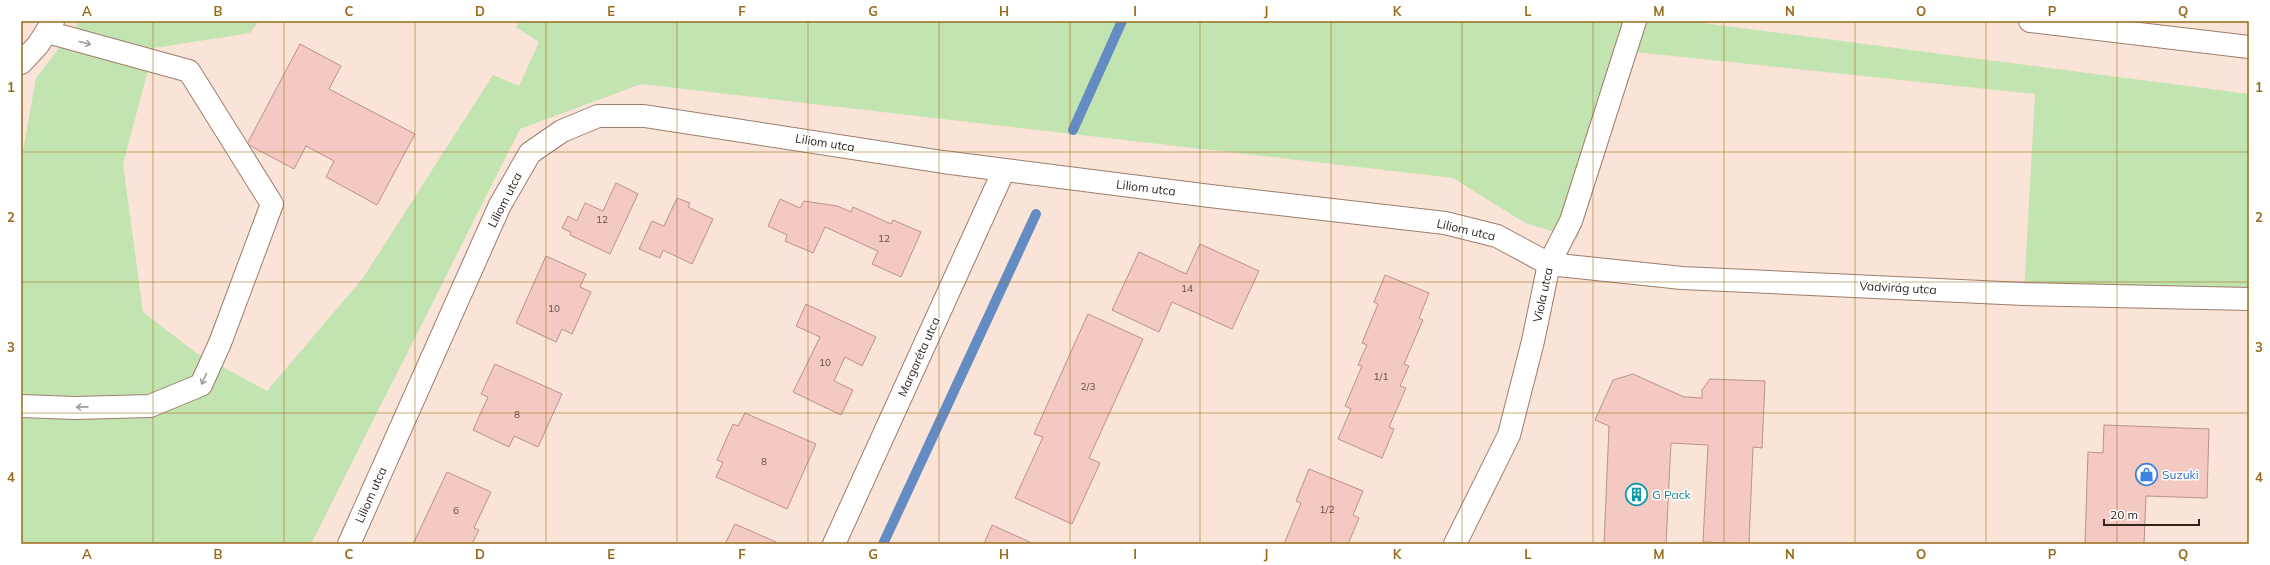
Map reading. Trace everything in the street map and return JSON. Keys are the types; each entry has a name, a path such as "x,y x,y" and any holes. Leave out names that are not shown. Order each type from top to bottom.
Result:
{"street":[{"name":"Viola utca","path":"1455,544 1509,435 1533,341 1549,264 1571,221 1635,21"},
{"path":"2030,21 2249,47"},
{"path":"21,62 38,46 50,27 189,71 272,204 220,343 201,385 150,406 75,408 21,406"},
{"name":"Liliom utca","path":"349,544 500,205 530,153 562,131 598,116 644,116 1004,170 1446,224 1497,236 1549,264"},
{"name":"Margaréta utca","path":"834,544 1004,170"},
{"name":"Vadvirág utca","path":"1549,264 1682,278 2024,294 2249,299"}],"green space":[{"path":"80,21 259,21 250,33 154,48 123,164 143,312 195,352 267,391 363,278 493,75 519,86 539,42 516,27 519,21 1687,21 2249,94 2249,302 2024,294 2035,94 1626,51 1577,239 1525,223 1453,178 641,84 520,129 311,544 33,544 21,542 21,162 36,78"}],"building":[{"path":"300,44 341,66 329,89 415,134 377,205 326,177 334,161 306,146 294,169 247,144"},
{"path":"616,183 638,194 610,254 570,235 571,232 562,228 568,216 577,221 585,203 603,211"},
{"path":"677,198 690,203 688,207 713,219 692,264 663,250 660,258 639,249 652,221 664,226"},
{"path":"780,199 800,208 804,201 837,206 851,212 853,207 891,224 893,220 921,232 901,277 872,264 878,251 825,227 813,253 785,241 787,235 768,226"},
{"path":"1200,244 1259,271 1232,329 1172,302 1159,332 1112,310 1139,252 1186,274"},
{"path":"546,256 586,274 580,287 591,292 572,334 562,329 556,342 516,323"},
{"path":"1385,275 1429,293 1419,318 1423,320 1404,364 1409,366 1400,386 1406,388 1389,427 1394,429 1382,458 1338,439 1351,409 1345,406 1362,366 1358,365 1367,345 1362,343 1378,304 1374,302"},
{"path":"806,304 876,337 862,366 845,357 834,381 853,390 841,415 793,392 820,337 796,326"},
{"path":"1088,314 1143,339 1089,458 1100,463 1072,524 1015,498 1043,437 1034,434"},
{"path":"495,364 562,394 538,447 514,436 509,447 473,430 488,397 481,394"},
{"name":"G Pack","path":"1633,374 1684,397 1702,398 1702,390 1710,379 1765,381 1762,448 1753,447 1749,544 1703,542 1708,445 1671,443 1666,544 1604,544 1609,426 1595,420 1613,380"},
{"path":"745,413 816,444 787,509 716,477 723,462 717,460 733,424 738,426"},
{"name":"Suzuki","path":"2104,425 2209,429 2207,498 2146,496 2144,544 2085,544 2088,452 2103,453"},
{"path":"1309,469 1363,491 1353,515 1359,518 1348,544 1284,544 1301,503 1296,501"},
{"path":"447,472 491,492 474,528 479,530 472,544 413,544"},
{"path":"735,524 776,542 775,544 725,544"},
{"path":"992,525 1034,544 984,544"}],"waterway":[{"path":"1073,130 1122,21"},
{"path":"883,544 1036,214"}],"place":[{"name":"Suzuki","path":"2147,475"},
{"name":"G Pack","path":"1637,495"}]}
